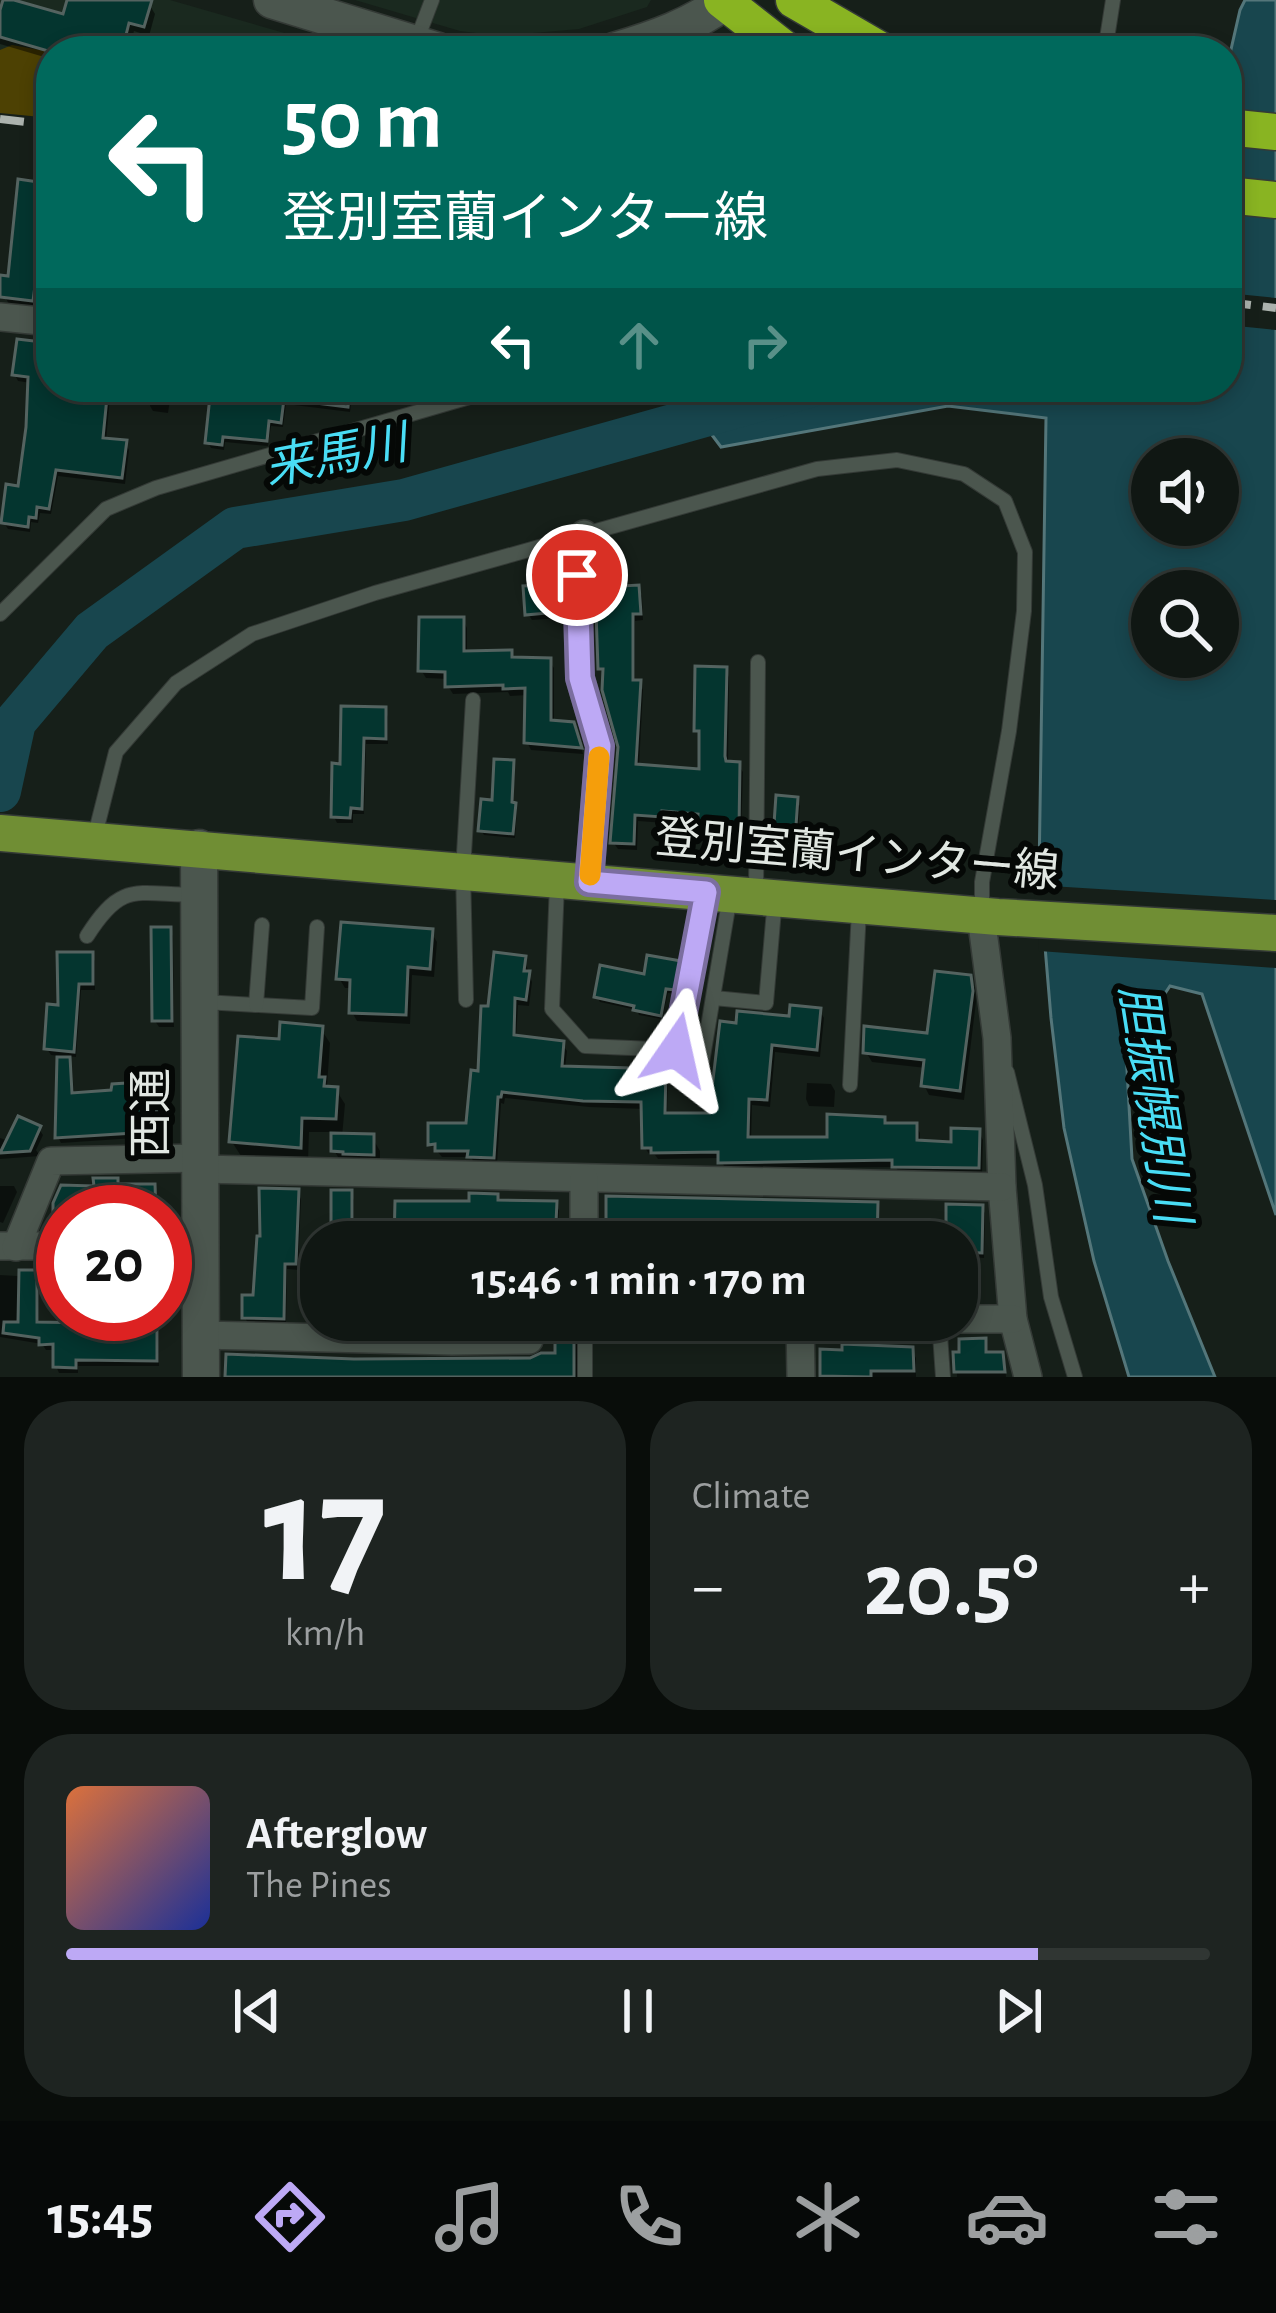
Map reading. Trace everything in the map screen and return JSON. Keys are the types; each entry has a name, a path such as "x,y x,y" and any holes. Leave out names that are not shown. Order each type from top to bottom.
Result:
{"highway":[{"path":"794,0 856,36"},
{"path":"724,1 768,36"},
{"path":"1242,129 1276,132"},
{"path":"1242,197 1276,200"}],"main road":[{"name":"登別室蘭インター線","path":"0,833 990,916 1276,933"}],"street":[{"path":"272,0 391,36"},
{"path":"662,36 695,22 724,1"},
{"path":"0,317 36,321"},
{"path":"573,880 600,746 580,678 577,575 584,535"},
{"name":"西通","path":"192,1202 200,1164 199,848"},
{"path":"990,916 1012,1319 1028,1377"},
{"path":"8,1246 51,1162 1002,1186"},
{"path":"584,1178 584,1221"},
{"name":"西通","path":"192,1290 201,1335 202,1377"},
{"path":"978,1319 1012,1319"},
{"path":"201,1335 300,1337"},
{"path":"800,1341 801,1377"}],"lane":[{"path":"428,36 432,0"},
{"path":"1107,36 1113,0"},
{"path":"0,614 106,509 156,488 452,402"},
{"path":"84,838 116,752 176,683 252,634 376,592 817,469 897,460 964,475 1005,501 1025,552 1024,611 1009,731 982,882 990,916"},
{"path":"698,1086 714,998 742,895 758,662"},
{"path":"466,1000 464,871 473,700"},
{"path":"573,880 552,1009 585,1046 676,1050 742,895"},
{"path":"87,936 105,908 127,893 199,896"},
{"path":"714,998 766,1003 742,895"},
{"path":"850,1085 859,905"},
{"path":"256,1005 262,925"},
{"path":"199,1002 312,1008 317,927"},
{"path":"998,1038 1035,1185 1051,1297 1075,1377"},
{"path":"585,1341 585,1377"},
{"path":"940,1341 943,1377"}],"shaded area":[{"path":"0,0 170,0 295,36 36,36 36,58 0,51"},
{"path":"355,0 651,0 647,7 579,29 500,36 460,31"},
{"path":"12,45 36,49 36,117 0,113 0,50"}],"water":[{"path":"1245,0 1276,0 1276,1215 1202,994 1170,986 1126,1052 1132,1159 1215,1377 1129,1377 1094,1261 1064,1128 1051,1018 1039,875 1046,418 948,406 721,447 687,402 1242,402 1242,36 1234,36"}],"pier":[{"path":"1242,295 1276,298 1276,330 1242,327"},
{"path":"1034,885 1276,900 1276,968 1039,951"}],"building":[{"path":"3,0 63,14 67,0 152,0 144,27 129,23 126,36 36,36 36,48 0,37"},
{"path":"18,179 36,182 33,301 0,297 0,275 8,276"},
{"path":"17,339 36,341 36,402 107,402 103,438 127,440 122,478 56,470 49,509 37,507 36,518 29,517 28,527 1,523 6,484 18,486 26,427 28,377 12,375"},
{"path":"209,402 284,402 281,423 269,421 267,441 223,437 222,445 205,443"},
{"path":"308,402 348,402 348,407"},
{"path":"604,581 604,587 639,585 641,614 633,614 633,680 641,680 636,764 699,769 695,666 727,667 725,756 726,761 740,762 739,829 697,828 698,814 662,811 662,817 635,815 634,844 610,843 618,747 602,690 603,669 598,669 595,582"},
{"path":"559,584 559,612 525,615 523,586"},
{"path":"419,617 464,617 464,651 512,650 512,657 551,658 551,720 574,722 582,748 524,743 525,688 445,687 445,672 418,671"},
{"path":"341,706 386,707 386,739 364,738 362,809 351,808 350,818 331,817 332,763 340,764"},
{"path":"494,759 514,760 513,834 478,831 481,799 492,800"},
{"path":"776,795 798,797 794,854 772,853"},
{"path":"341,922 433,929 430,969 408,967 406,1015 349,1013 350,980 336,979"},
{"path":"151,927 171,927 172,1021 152,1021"},
{"path":"57,952 93,952 93,984 79,984 74,1052 44,1049 47,1004 58,1005"},
{"path":"494,952 526,956 524,971 530,971 526,1000 515,998 514,1035 564,1041 562,1066 666,1069 665,1113 709,1113 720,1021 736,1023 737,1011 789,1016 790,1005 821,1008 817,1050 772,1045 767,1100 749,1099 748,1137 827,1137 827,1114 917,1123 917,1140 951,1142 951,1128 980,1129 979,1168 892,1167 892,1160 718,1163 718,1152 651,1153 651,1148 642,1148 641,1102 502,1092 494,1158 467,1157 468,1151 435,1151 435,1144 428,1145 428,1123 466,1123 471,1070 478,1071 481,1006 488,1006"},
{"path":"647,955 681,961 676,990 666,989 661,1016 594,997 600,965 644,974"},
{"path":"935,971 971,975 960,1091 921,1086 924,1060 863,1053 864,1026 927,1033"},
{"path":"280,1022 323,1026 319,1077 325,1077 324,1086 338,1087 336,1119 302,1118 301,1148 229,1142 238,1036 279,1039"},
{"path":"57,1057 70,1057 72,1093 157,1081 156,1129 55,1138"},
{"path":"18,1116 41,1126 30,1151 0,1153"},
{"path":"331,1133 374,1134 374,1155 331,1151"},
{"path":"93,1178 155,1185 94,1185"},
{"path":"259,1188 299,1189 296,1264 285,1264 284,1319 242,1318 242,1295 253,1295 260,1236"},
{"path":"331,1190 352,1190 352,1221 331,1221"},
{"path":"469,1193 498,1194 498,1200 557,1201 556,1221 395,1221 395,1201 469,1201"},
{"path":"606,1196 878,1202 878,1221 606,1221"},
{"path":"946,1204 983,1205 982,1253 978,1253 978,1221 946,1221"},
{"path":"19,1270 36,1270 36,1338 3,1333 4,1322 18,1322"},
{"path":"986,1338 986,1352 1003,1352 1005,1372 954,1372 953,1352 959,1352 959,1341"},
{"path":"39,1341 157,1341 157,1361 76,1360 76,1368 53,1367 53,1344 39,1345"},
{"path":"555,1341 574,1341 574,1377 225,1377 226,1354 354,1359 530,1358 555,1353"},
{"path":"842,1344 913,1347 914,1371 871,1371 871,1377 820,1376 820,1349 842,1350"}],"waterway":[{"name":"来馬川","path":"0,791 15,722 92,631 235,528 404,500 755,402"}],"railway":[{"path":"0,119 36,123"},
{"path":"1242,304 1276,308"}],"slow traffic":[{"path":"590,875 599,757"}],"route":[{"path":"577,575 580,678 600,746 589,882 706,892 676,1050"}],"water label":[{"name":"胆振幌別川","path":"1153,1104"}]}
